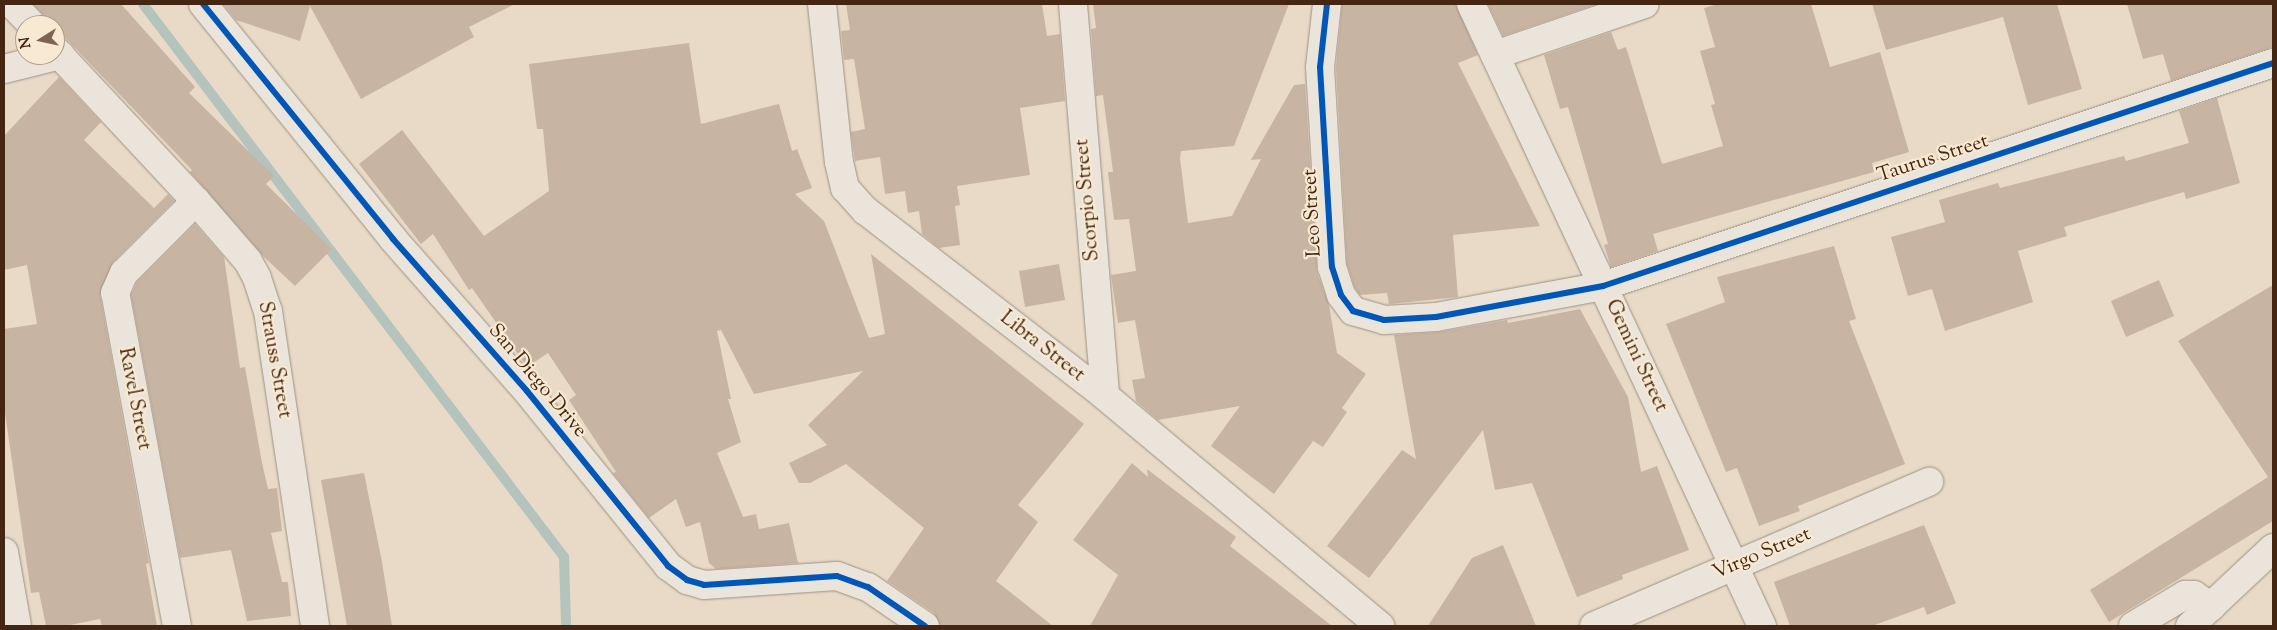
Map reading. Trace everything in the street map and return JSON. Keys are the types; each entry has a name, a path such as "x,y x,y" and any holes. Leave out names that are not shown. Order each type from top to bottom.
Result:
{"street":[{"path":"12,4 22,15"},
{"name":"San Diego Drive","path":"203,4 393,239 527,391 668,566 687,580 704,585 837,576 868,587 925,626"},
{"name":"Libra Street","path":"822,4 838,157 845,188 866,211 1105,396 1380,626"},
{"name":"Scorpio Street","path":"1074,4 1105,396"},
{"name":"Leo Street","path":"1327,4 1320,67 1332,267 1341,295 1353,311 1384,320 1436,317 1603,286"},
{"name":"Gemini Street","path":"1471,4 1762,626"},
{"path":"1495,55 1645,4"},
{"name":"Strauss Street","path":"65,62 196,202 248,261 264,295 315,626"},
{"name":"Taurus Street","path":"1603,286 2273,62"},
{"name":"Ravel Street","path":"177,626 115,293 124,273 196,202"},
{"name":"Virgo Street","path":"1594,626 1929,482"},
{"path":"2190,626 2273,548"},
{"path":"4,552 8,598 17,626"},
{"path":"2133,626 2185,595 2194,595 2211,607"}],"building":[{"path":"33,4 121,4 195,87 189,93 274,176 266,184 332,249 295,286 264,257 190,172 192,170 65,37 65,15 44,15"},
{"path":"223,4 515,4 469,27 474,37 361,99 310,6 300,41 236,20"},
{"path":"846,4 1042,4 1047,36 1060,34 1065,101 1020,108 1030,175 957,186 960,205 955,206 960,245 939,248 922,234 919,211 908,213 905,191 885,194 880,157 855,161 851,132 865,129 854,59 844,60 841,31 850,30"},
{"path":"1093,4 1289,4 1234,146 1181,151 1180,158 1188,223 1232,216 1261,159 1251,160 1294,85 1305,84 1317,272 1329,305 1337,353 1366,374 1342,408 1347,412 1323,447 1313,441 1274,494 1211,446 1240,406 1158,420 1136,401 1132,380 1145,378 1135,320 1118,323 1111,275 1136,271 1129,219 1114,220 1108,172 1113,172 1103,95 1096,96 1091,29 1096,28"},
{"path":"1342,4 1456,4 1478,55 1458,63 1540,226 1453,235 1458,297 1389,304 1387,293 1360,295 1355,288 1347,264 1336,67"},
{"path":"1488,4 1597,4 1503,36"},
{"path":"1718,4 1811,4 1830,67 1880,52 1909,152 1872,163 1874,172 1653,234 1658,251 1611,267 1604,245 1608,244 1568,107 1560,109 1544,55 1611,32 1618,50 1626,47 1662,164 1723,146 1711,105 1715,104 1700,51 1715,47 1704,8"},
{"path":"1872,4 2057,4 2082,89 2028,105 2003,17 1886,50"},
{"path":"2127,4 2273,4 2273,47 2171,81 2163,54 2143,59"},
{"path":"689,43 701,124 779,104 792,151 797,149 812,188 795,194 824,221 869,338 885,334 871,254 1084,424 1018,505 1038,522 996,581 1053,626 940,626 934,613 887,581 924,528 846,464 810,483 799,483 789,463 827,445 808,425 863,371 754,394 721,330 717,331 731,399 728,399 741,442 717,453 743,517 756,514 759,529 789,523 798,563 716,569 709,563 700,522 686,527 676,499 649,518 613,473 616,472 569,400 576,395 548,353 527,367 472,288 469,290 433,234 421,244 359,164 402,130 484,236 549,191 543,129 537,129 529,64"},
{"path":"59,77 101,122 84,140 154,208 168,194 174,201 113,262 100,295 149,563 146,564 157,626 102,626 100,619 65,626 46,626 39,592 31,593 4,406 4,329 37,324 27,265 4,270 4,136"},
{"path":"2217,98 2240,183 2186,199 2184,192 2064,227 2067,236 2018,251 2033,302 1945,331 1932,289 1908,296 1891,237 1945,222 1939,200 1998,183 2000,188 2124,156 2126,161 2189,143 2179,111"},
{"path":"195,224 224,257 240,368 245,367 268,489 277,488 282,531 271,533 282,582 288,582 291,616 247,621 231,550 180,558 131,295 137,282"},
{"path":"1834,246 1856,319 1849,321 1905,464 1798,506 1800,511 1759,526 1737,468 1726,472 1666,324 1725,302 1717,277"},
{"path":"1059,264 1065,300 1025,307 1019,271"},
{"path":"2159,280 2174,316 2126,337 2111,301"},
{"path":"2273,285 2273,521 2109,622 2090,590 2268,477 2178,341"},
{"path":"1580,309 1628,397 1641,472 1657,466 1689,550 1622,575 1623,579 1577,597 1532,483 1495,490 1483,430 1369,578 1327,546 1402,450 1416,459 1394,335 1439,332 1507,320 1508,323"},
{"path":"1132,463 1148,477 1147,469 1236,537 1230,546 1332,626 1090,626 1118,575 1073,540"},
{"path":"364,473 382,562 392,626 347,626 321,480"},
{"path":"1924,525 1956,603 1927,615 1924,607 1872,626 1790,626 1774,582"},
{"path":"1503,545 1536,626 1428,626 1472,558"}],"waterway":[{"path":"143,4 564,557 566,626"}],"cycle path":[{"path":"203,4 393,239 527,391 668,566 687,580 704,585 837,576 868,587 925,626"},
{"path":"1327,4 1320,67 1332,267 1341,295 1353,311 1384,320 1436,317 1603,286 2273,63"}]}
